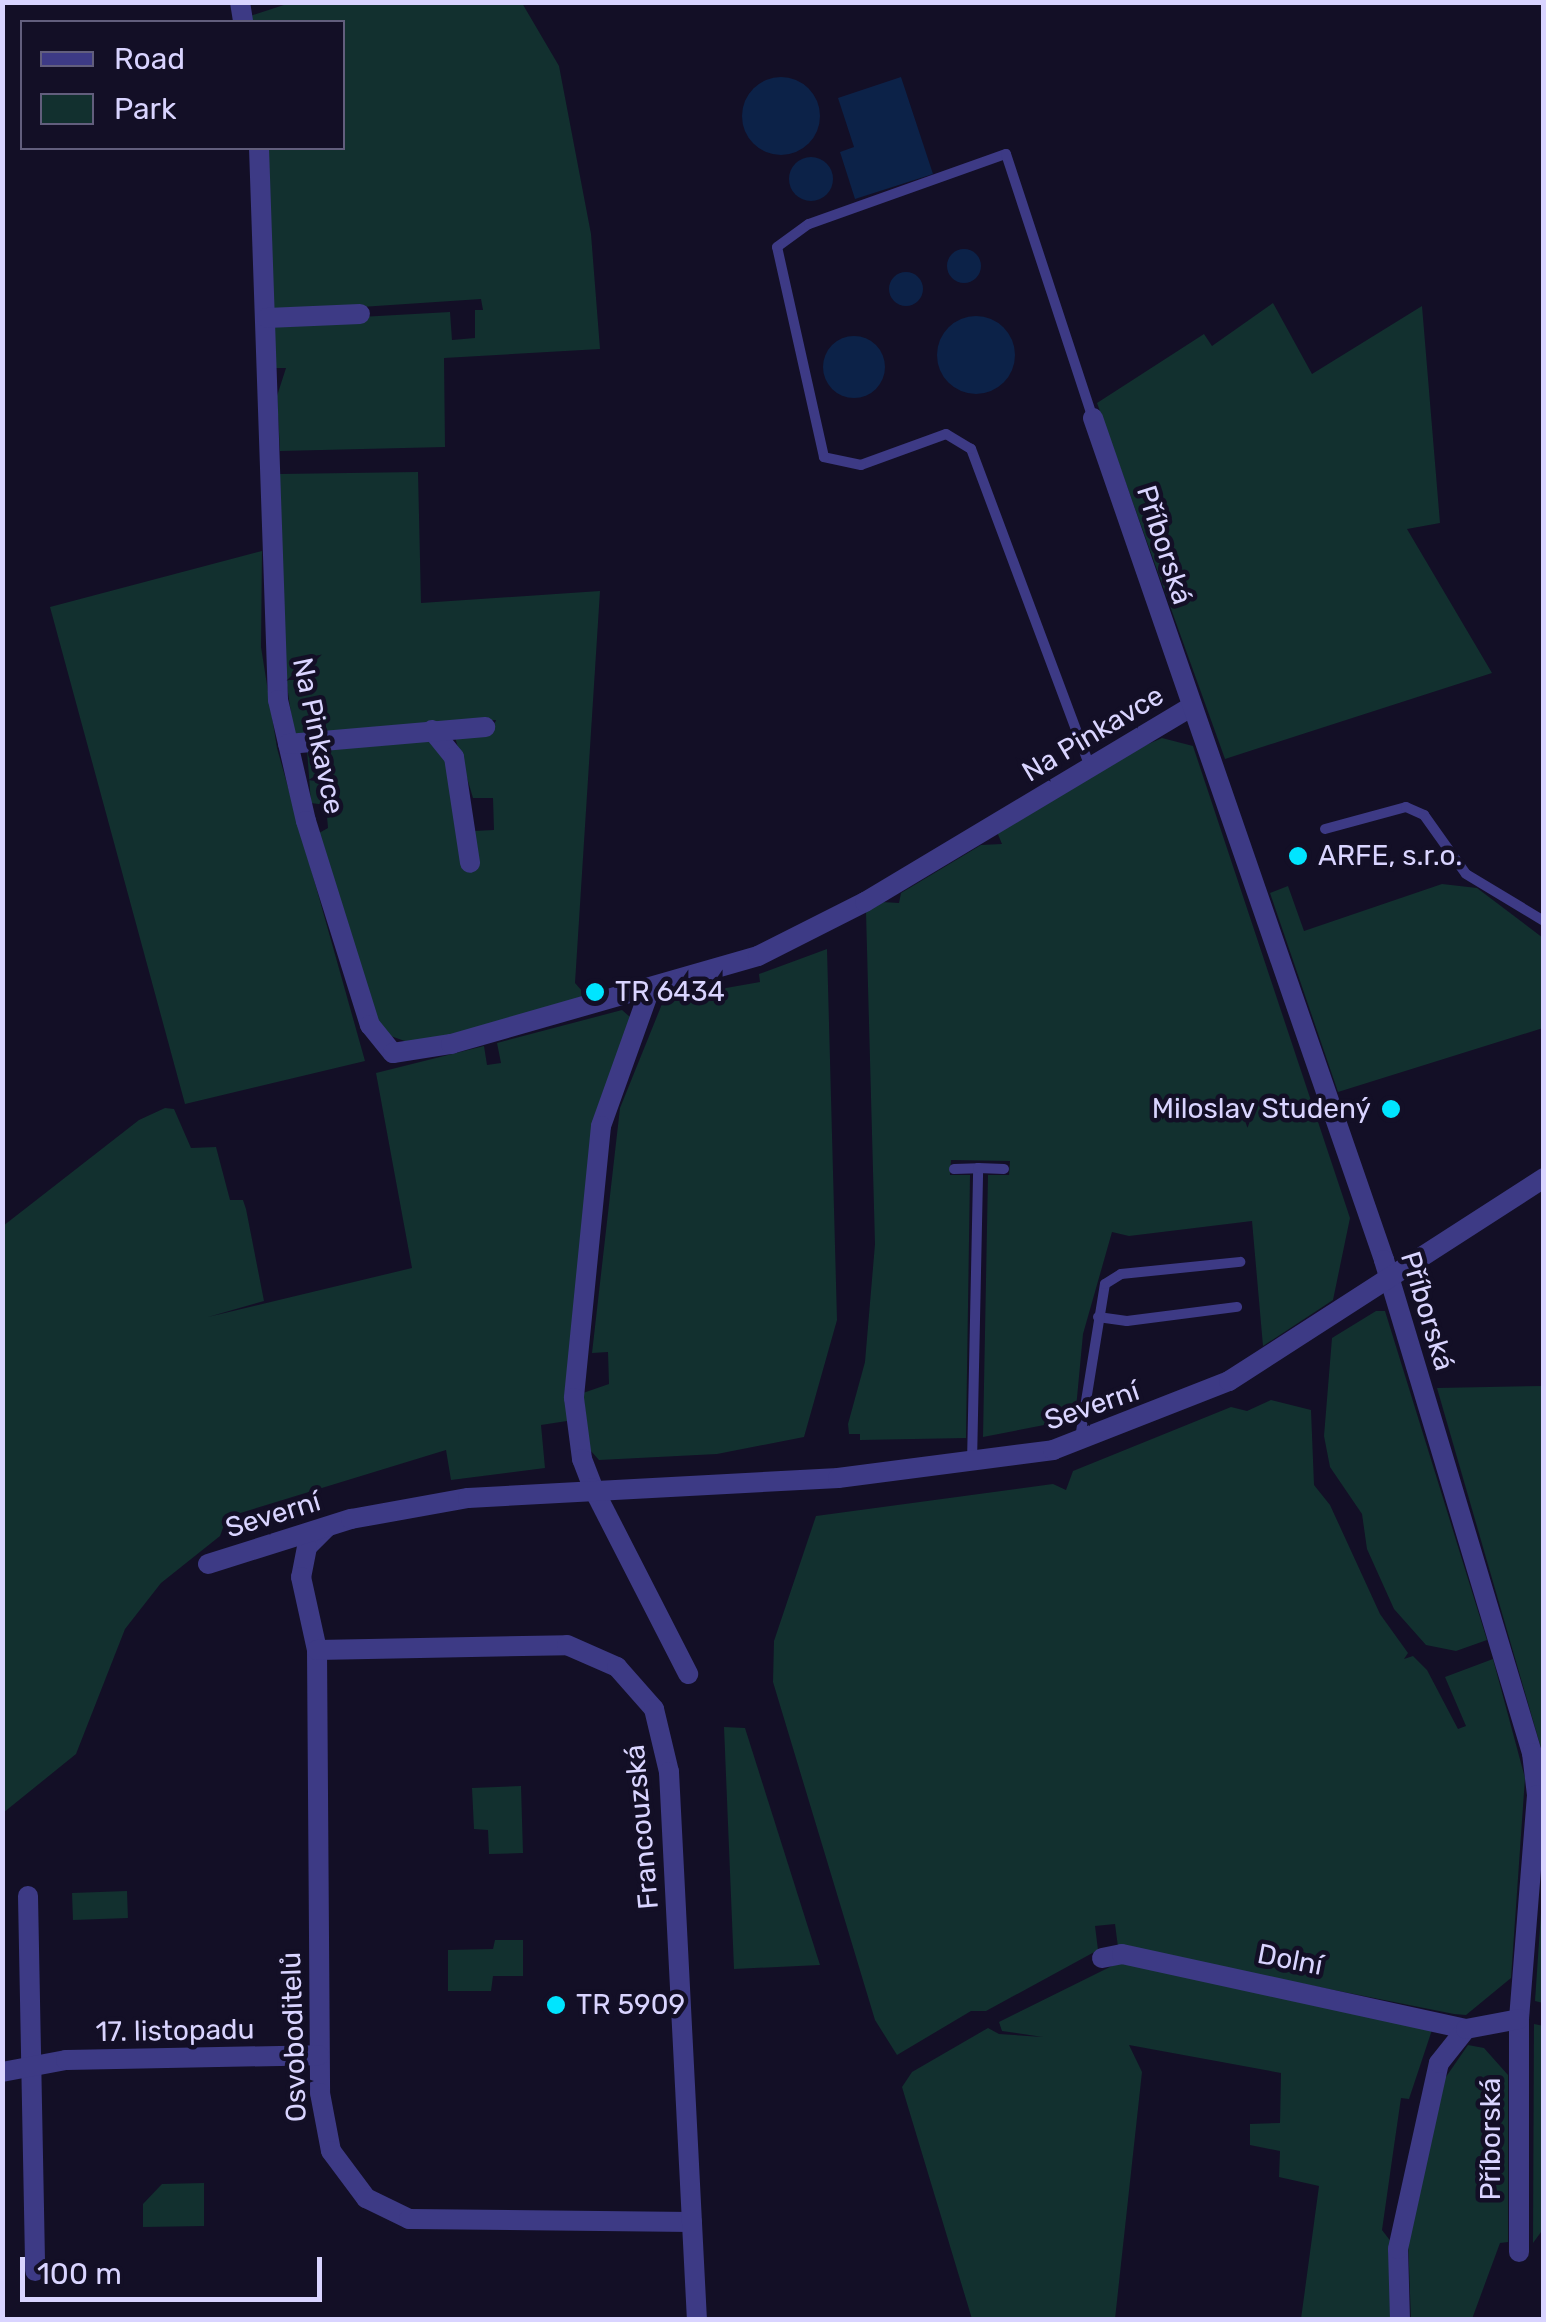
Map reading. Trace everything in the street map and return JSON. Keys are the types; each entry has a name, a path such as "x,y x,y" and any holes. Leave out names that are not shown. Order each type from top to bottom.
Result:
{"street":[{"name":"Na Pinkavce","path":"259,150 267,318 271,631 288,744 320,868 370,1025 385,1048 403,1054 450,1044 758,956 866,902 1190,708"},
{"path":"267,318 360,314"},
{"name":"Příborská","path":"1093,418 1389,1280 1532,1754 1536,1796 1519,2019 1518,2252"},
{"path":"288,744 485,727"},
{"path":"432,730 454,757 470,862"},
{"path":"650,989 601,1126 574,1398 582,1458 593,1488 688,1674"},
{"name":"Severní","path":"208,1564 328,1526 468,1498 593,1488 838,1478 972,1464 1080,1441 1229,1381 1544,1178"},
{"path":"316,1650 302,1564 306,1546 328,1526"},
{"name":"Francouzská","path":"316,1650 567,1644 617,1667 648,1700 670,1772 697,2320"},
{"name":"Osvoboditelů","path":"316,1650 320,2055 327,2141 346,2175 382,2210 409,2219 692,2222"},
{"path":"28,1896 35,2272"},
{"name":"Dolní","path":"1102,1958 1122,1954 1466,2029 1519,2019"},
{"path":"1400,2320 1398,2250 1424,2113 1438,2063 1466,2029"},
{"name":"17. listopadu","path":"2,2072 32,2065 320,2055"}],"lane":[{"path":"1090,768 971,449 946,434 861,464 824,457 777,247 809,224 1006,154 1093,418"},
{"path":"1324,829 1406,808 1424,815 1466,874 1544,922"},
{"path":"972,1464 978,1168"},
{"path":"954,1169 1004,1169"},
{"path":"1080,1441 1106,1284 1121,1274 1240,1262"},
{"path":"1098,1317 1127,1321 1236,1307"}],"green space":[{"path":"293,2 522,3 559,66 591,234 600,349 444,358 445,447 280,451 277,396 286,368 274,368 271,322 450,312 452,340 475,338 475,310 483,310 481,299 271,313 267,150 345,150 345,20 251,20 250,16"},
{"path":"1273,303 1312,374 1422,306 1440,523 1407,529 1492,673 1225,759 1097,403 1204,334 1212,346"},
{"path":"418,472 421,603 600,591 575,983 590,1000 416,1045 385,1034 377,1018 319,833 328,828 326,805 311,803 307,750 437,740 474,831 494,830 493,798 473,798 454,734 491,732 496,720 294,735 277,614 280,474"},
{"path":"262,551 261,647 277,748 365,1061 185,1104 50,607"},
{"path":"1162,738 1193,746 1350,1218 1333,1300 1263,1346 1252,1221 1129,1236 1112,1232 1083,1334 1075,1419 983,1437 988,1175 1009,1175 1010,1161 951,1160 950,1175 970,1175 966,1438 860,1440 860,1434 849,1434 848,1424 865,1362 875,1244 866,912 882,902 899,903 901,893 981,845 1002,844 997,832 1107,762"},
{"path":"1442,884 1477,888 1543,938 1543,1028 1338,1092 1270,893 1288,886 1304,931"},
{"path":"827,949 837,1320 804,1437 717,1454 599,1460 590,1450 583,1393 609,1384 608,1352 592,1353 620,1108 664,999 760,982 759,974"},
{"path":"622,1010 630,1017 597,1117 567,1421 541,1425 545,1468 451,1480 446,1450 227,1517 220,1536 161,1583 125,1629 76,1754 3,1813 3,1226 139,1120 165,1108 174,1109 191,1148 216,1147 230,1200 243,1200 246,1209 264,1301 208,1317 412,1268 376,1073 484,1046 487,1065 501,1063 497,1043"},
{"path":"1376,1311 1385,1311 1487,1640 1456,1651 1426,1645 1394,1609 1367,1549 1362,1514 1330,1467 1324,1436 1332,1338"},
{"path":"1544,1386 1543,1755 1437,1388"},
{"path":"1271,1400 1311,1410 1314,1485 1330,1505 1380,1614 1408,1653 1404,1659 1413,1656 1427,1670 1458,1729 1466,1726 1445,1677 1493,1659 1525,1778 1511,1978 1466,2015 1454,2014 1118,1947 1115,1924 1095,1926 1098,1950 986,2011 971,2011 897,2055 875,2020 773,1682 774,1641 816,1516 1053,1484 1066,1490 1073,1471 1231,1407 1247,1411"},
{"path":"724,1727 745,1728 820,1965 734,1969"},
{"path":"521,1786 523,1853 489,1854 488,1830 474,1829 472,1788"},
{"path":"1543,1883 1543,2003 1535,2001"},
{"path":"127,1891 128,1918 73,1920 72,1893"},
{"path":"495,1940 523,1940 523,1976 493,1976 491,1991 448,1991 448,1950 493,1949"},
{"path":"1122,1961 1434,2024 1409,2099 1401,2098 1382,2230 1392,2243 1392,2319 1301,2319 1319,2186 1279,2177 1280,2151 1250,2145 1250,2124 1280,2123 1281,2073 1129,2045 1142,2072 1115,2319 972,2319 902,2087 912,2072 988,2028 999,2034 1043,2037 1002,2031 999,2022"},
{"path":"1534,2024 1544,2026 1544,2228 1533,2243"},
{"path":"1468,2045 1484,2048 1508,2075 1508,2242 1500,2243 1472,2319 1411,2320 1408,2239 1439,2087"},
{"path":"204,2183 204,2226 143,2227 143,2204 162,2184"}],"water":[{"path":"781,77 796,80 808,89 817,101 817,131 808,143 796,152 781,155 766,152 754,143 745,131 742,116 745,101 754,89 766,80"},
{"path":"901,77 933,174 855,199 840,152 854,147 838,98"},
{"path":"811,157 827,163 833,179 827,195 811,201 795,195 789,179 795,163"},
{"path":"964,249 976,254 981,266 976,278 964,283 952,278 947,266 952,254"},
{"path":"906,272 918,277 923,289 918,301 906,306 894,301 889,289 894,277"},
{"path":"976,316 991,319 1003,328 1012,340 1012,370 1003,382 991,391 976,394 961,391 949,382 940,370 937,355 940,340 949,328 961,319"},
{"path":"854,336 876,345 885,367 876,389 854,398 832,389 823,367 832,345"}],"place":[{"name":"ARFE, s.r.o.","path":"1298,856"},
{"name":"TR 6434","path":"595,992"},
{"name":"Miloslav Studený","path":"1391,1109"},
{"name":"TR 5909","path":"556,2005"}]}
